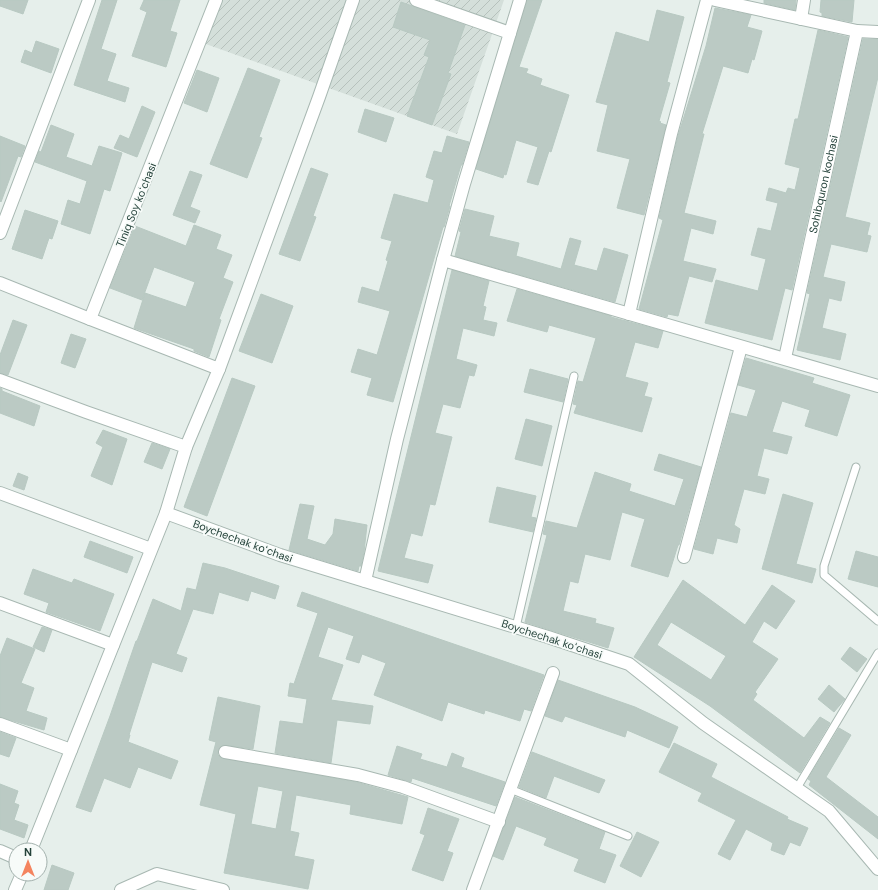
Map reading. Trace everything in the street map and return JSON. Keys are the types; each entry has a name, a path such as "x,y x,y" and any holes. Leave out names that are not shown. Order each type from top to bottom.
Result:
{"street":[{"path":"0,233 89,0"},
{"name":"Tiniq Soy koʻchasi","path":"90,319 216,0"},
{"path":"34,842 166,513 186,447 219,369 353,0"},
{"path":"416,0 510,33"},
{"path":"365,581 397,439 443,260 464,184 520,0"},
{"path":"629,314 671,134 707,0"},
{"path":"715,0 857,31 878,32"},
{"path":"801,18 804,0"},
{"name":"Sohibquron kochasi","path":"785,358 857,31"},
{"path":"443,260 878,386"},
{"path":"0,283 219,369"},
{"path":"684,557 741,347"},
{"path":"0,380 186,447"},
{"path":"0,493 151,548"},
{"name":"Boychechak koʻchasi","path":"166,513 280,555 516,627 629,664 703,723 830,811 878,869"},
{"path":"0,603 113,645"},
{"path":"473,890 553,674"},
{"path":"0,724 71,750"},
{"path":"225,752 358,775 403,787 499,822"},
{"path":"121,890 157,874 223,890"}],"lane":[{"path":"516,627 574,376"},
{"path":"856,467 824,566 824,575 878,621"},
{"path":"797,788 878,654"},
{"path":"510,789 628,836"}],"shaded area":[{"path":"220,0 504,0 457,134 203,43"}],"building":[{"path":"0,0 28,0 23,14 0,6"},
{"path":"102,0 117,0 101,49 116,54 107,81 129,88 125,102 74,85"},
{"path":"144,0 180,0 170,31 177,33 166,67 132,56 147,12 140,9"},
{"path":"527,0 542,0 519,67 528,69 526,73 542,79 540,85 569,95 551,152 549,151 538,185 527,182 538,147 516,140 506,175 504,174 503,178 476,169"},
{"path":"764,0 796,0 795,10 764,3"},
{"path":"821,0 854,0 852,22 822,16 822,13 820,12"},
{"path":"401,2 465,25 448,73 451,74 432,125 407,116 429,57 424,55 430,40 393,27"},
{"path":"715,8 751,15 747,27 762,31 754,60 752,59 748,73 723,66 702,134 704,134 684,213 716,221 713,234 691,228 683,261 716,269 712,282 689,276 678,316 668,314 667,317 639,309 663,220 659,218 678,136 706,46"},
{"path":"657,10 684,17 667,82 670,83 659,121 661,122 660,123 666,125 644,215 617,208 630,159 597,151 608,105 596,102 616,32 649,42"},
{"path":"818,30 848,37 792,290 785,288 772,340 705,323 716,280 758,291 766,259 751,255 758,228 771,231 778,203 766,200 769,188 786,193 788,188 795,190 800,168 785,164 795,119 798,119"},
{"path":"863,39 878,39 878,77 845,217 870,223 867,235 871,236 867,252 831,244 823,277 845,282 841,301 829,298 822,328 846,334 840,360 797,350 810,294 807,293"},
{"path":"36,41 59,49 51,73 21,62 25,50 32,53"},
{"path":"248,68 280,80 259,137 262,138 247,178 210,164"},
{"path":"197,70 219,78 207,112 184,103"},
{"path":"142,106 155,112 137,157 114,148 120,135 129,139"},
{"path":"365,109 394,118 386,142 358,132"},
{"path":"51,125 74,134 66,157 92,166 99,146 122,153 110,191 104,189 90,234 61,224 68,200 80,204 87,181 35,162 39,151 41,152"},
{"path":"0,136 25,146 21,157 18,156 1,202 0,201"},
{"path":"447,136 469,142 449,206 393,402 367,395 372,378 351,372 358,349 377,355 390,311 358,302 362,287 379,292 392,241 381,238 394,194 428,203 434,180 426,177 434,151 442,153"},
{"path":"311,168 328,174 313,216 316,217 300,261 279,254"},
{"path":"190,171 202,175 190,207 200,211 195,223 173,215"},
{"path":"465,209 494,216 489,236 519,243 516,256 561,269 570,238 581,241 574,265 597,271 604,248 628,255 615,302 455,256 461,232 459,231"},
{"path":"25,210 58,221 52,239 49,238 42,259 12,249"},
{"path":"194,225 221,235 216,249 232,255 223,278 233,282 219,319 221,320 209,357 194,351 194,349 134,328 145,293 186,307 195,282 154,267 142,300 110,288 135,226 186,246"},
{"path":"452,270 489,281 483,306 486,307 483,320 497,323 494,336 463,328 456,359 477,365 474,376 469,375 460,408 443,404 435,433 452,437 435,505 430,504 422,536 411,533 404,558 433,565 428,583 378,571"},
{"path":"517,289 663,331 658,348 635,342 625,377 648,383 644,396 652,398 642,432 574,413 577,405 573,404 578,381 583,382 596,338 549,325 547,332 507,321"},
{"path":"261,294 293,306 272,363 239,351"},
{"path":"13,320 27,325 8,375 0,373 0,355"},
{"path":"71,334 86,339 75,368 61,363"},
{"path":"746,358 814,378 812,383 850,395 837,436 805,426 810,410 782,401 772,432 792,437 787,454 764,448 757,476 769,479 765,494 744,489 734,525 740,529 737,543 717,538 713,554 694,549 731,413 747,417 756,390 738,385"},
{"path":"530,369 568,379 563,402 524,392"},
{"path":"232,378 255,386 207,516 184,507"},
{"path":"0,388 2,391 40,406 34,426 0,413"},
{"path":"526,419 552,426 542,466 515,459"},
{"path":"103,430 127,439 112,485 91,476 103,447 96,443"},
{"path":"152,443 170,449 162,469 144,462"},
{"path":"659,454 701,467 679,545 668,577 631,566 645,519 622,512 610,560 585,554 578,583 570,581 563,611 596,619 595,623 614,628 608,648 525,622 547,535 543,534 546,521 577,528 595,472 631,484 629,491 675,506 684,479 654,470"},
{"path":"18,473 28,477 24,490 13,486"},
{"path":"497,487 536,496 531,517 536,518 533,532 489,522"},
{"path":"783,494 813,503 796,564 816,569 812,583 762,569"},
{"path":"300,504 314,506 307,539 325,545 333,534 335,519 367,525 364,552 361,566 359,566 358,571 289,550"},
{"path":"90,541 133,557 127,573 84,557"},
{"path":"856,551 878,557 878,587 848,579"},
{"path":"203,563 225,568 279,586 275,599 251,591 248,601 219,592 213,614 193,609 176,654 187,658 182,672 152,662 128,742 178,761 171,779 138,767 130,788 104,778 91,812 76,807 136,641 153,599 181,611 187,588 196,590"},
{"path":"33,569 72,583 74,579 114,594 100,631 46,612 49,603 24,594"},
{"path":"683,580 745,625 772,585 795,601 776,629 764,621 752,642 778,659 755,692 757,694 753,700 804,738 820,717 830,723 800,773 710,706 634,657","holes":["671,622 726,656 711,680 657,645"]},
{"path":"302,592 544,675 531,711 524,709 520,721 485,710 484,714 448,702 442,721 374,695 386,663 362,654 359,663 346,659 354,636 328,627 318,657 343,665 331,700 373,706 370,724 337,720 331,763 275,753 280,721 303,724 307,699 288,696 290,683 294,684 318,613 297,606"},
{"path":"42,627 52,630 44,652 33,647"},
{"path":"7,638 35,649 21,683 34,688 26,711 47,718 44,730 0,717 0,656"},
{"path":"850,647 867,659 857,672 841,659"},
{"path":"558,680 635,707 678,727 669,748 627,730 625,737 565,716 562,722 545,716"},
{"path":"829,685 845,699 834,712 818,699"},
{"path":"218,697 260,706 253,749 223,745 218,751 218,755 221,758 356,782 408,797 402,824 350,814 351,805 296,795 290,831 299,833 294,856 314,860 308,889 224,873 236,814 200,805 216,742 209,740","holes":["258,786 283,791 276,829 251,824"]},
{"path":"839,728 851,735 826,777 878,817 878,839 809,785 811,781 808,779"},
{"path":"0,732 16,738 9,757 0,754"},
{"path":"674,743 717,764 711,777 788,817 787,819 808,828 800,846 790,842 784,855 771,850 773,843 746,829 730,860 718,854 736,820 698,801 702,793 659,772"},
{"path":"397,746 422,754 420,759 447,767 452,753 464,758 461,767 505,782 496,806 412,778 411,782 388,775"},
{"path":"532,752 605,780 599,793 554,776 546,798 519,787"},
{"path":"0,784 18,791 14,803 19,805 14,820 28,825 24,838 0,829"},
{"path":"515,797 605,832 599,849 616,855 605,883 574,871 579,859 544,845 547,838 516,826 503,860 493,856"},
{"path":"428,808 459,819 447,851 453,853 443,881 412,870 425,835 420,833"},
{"path":"637,832 659,842 641,877 620,866"},
{"path":"52,865 74,873 68,890 44,890 47,882 48,882"}]}
